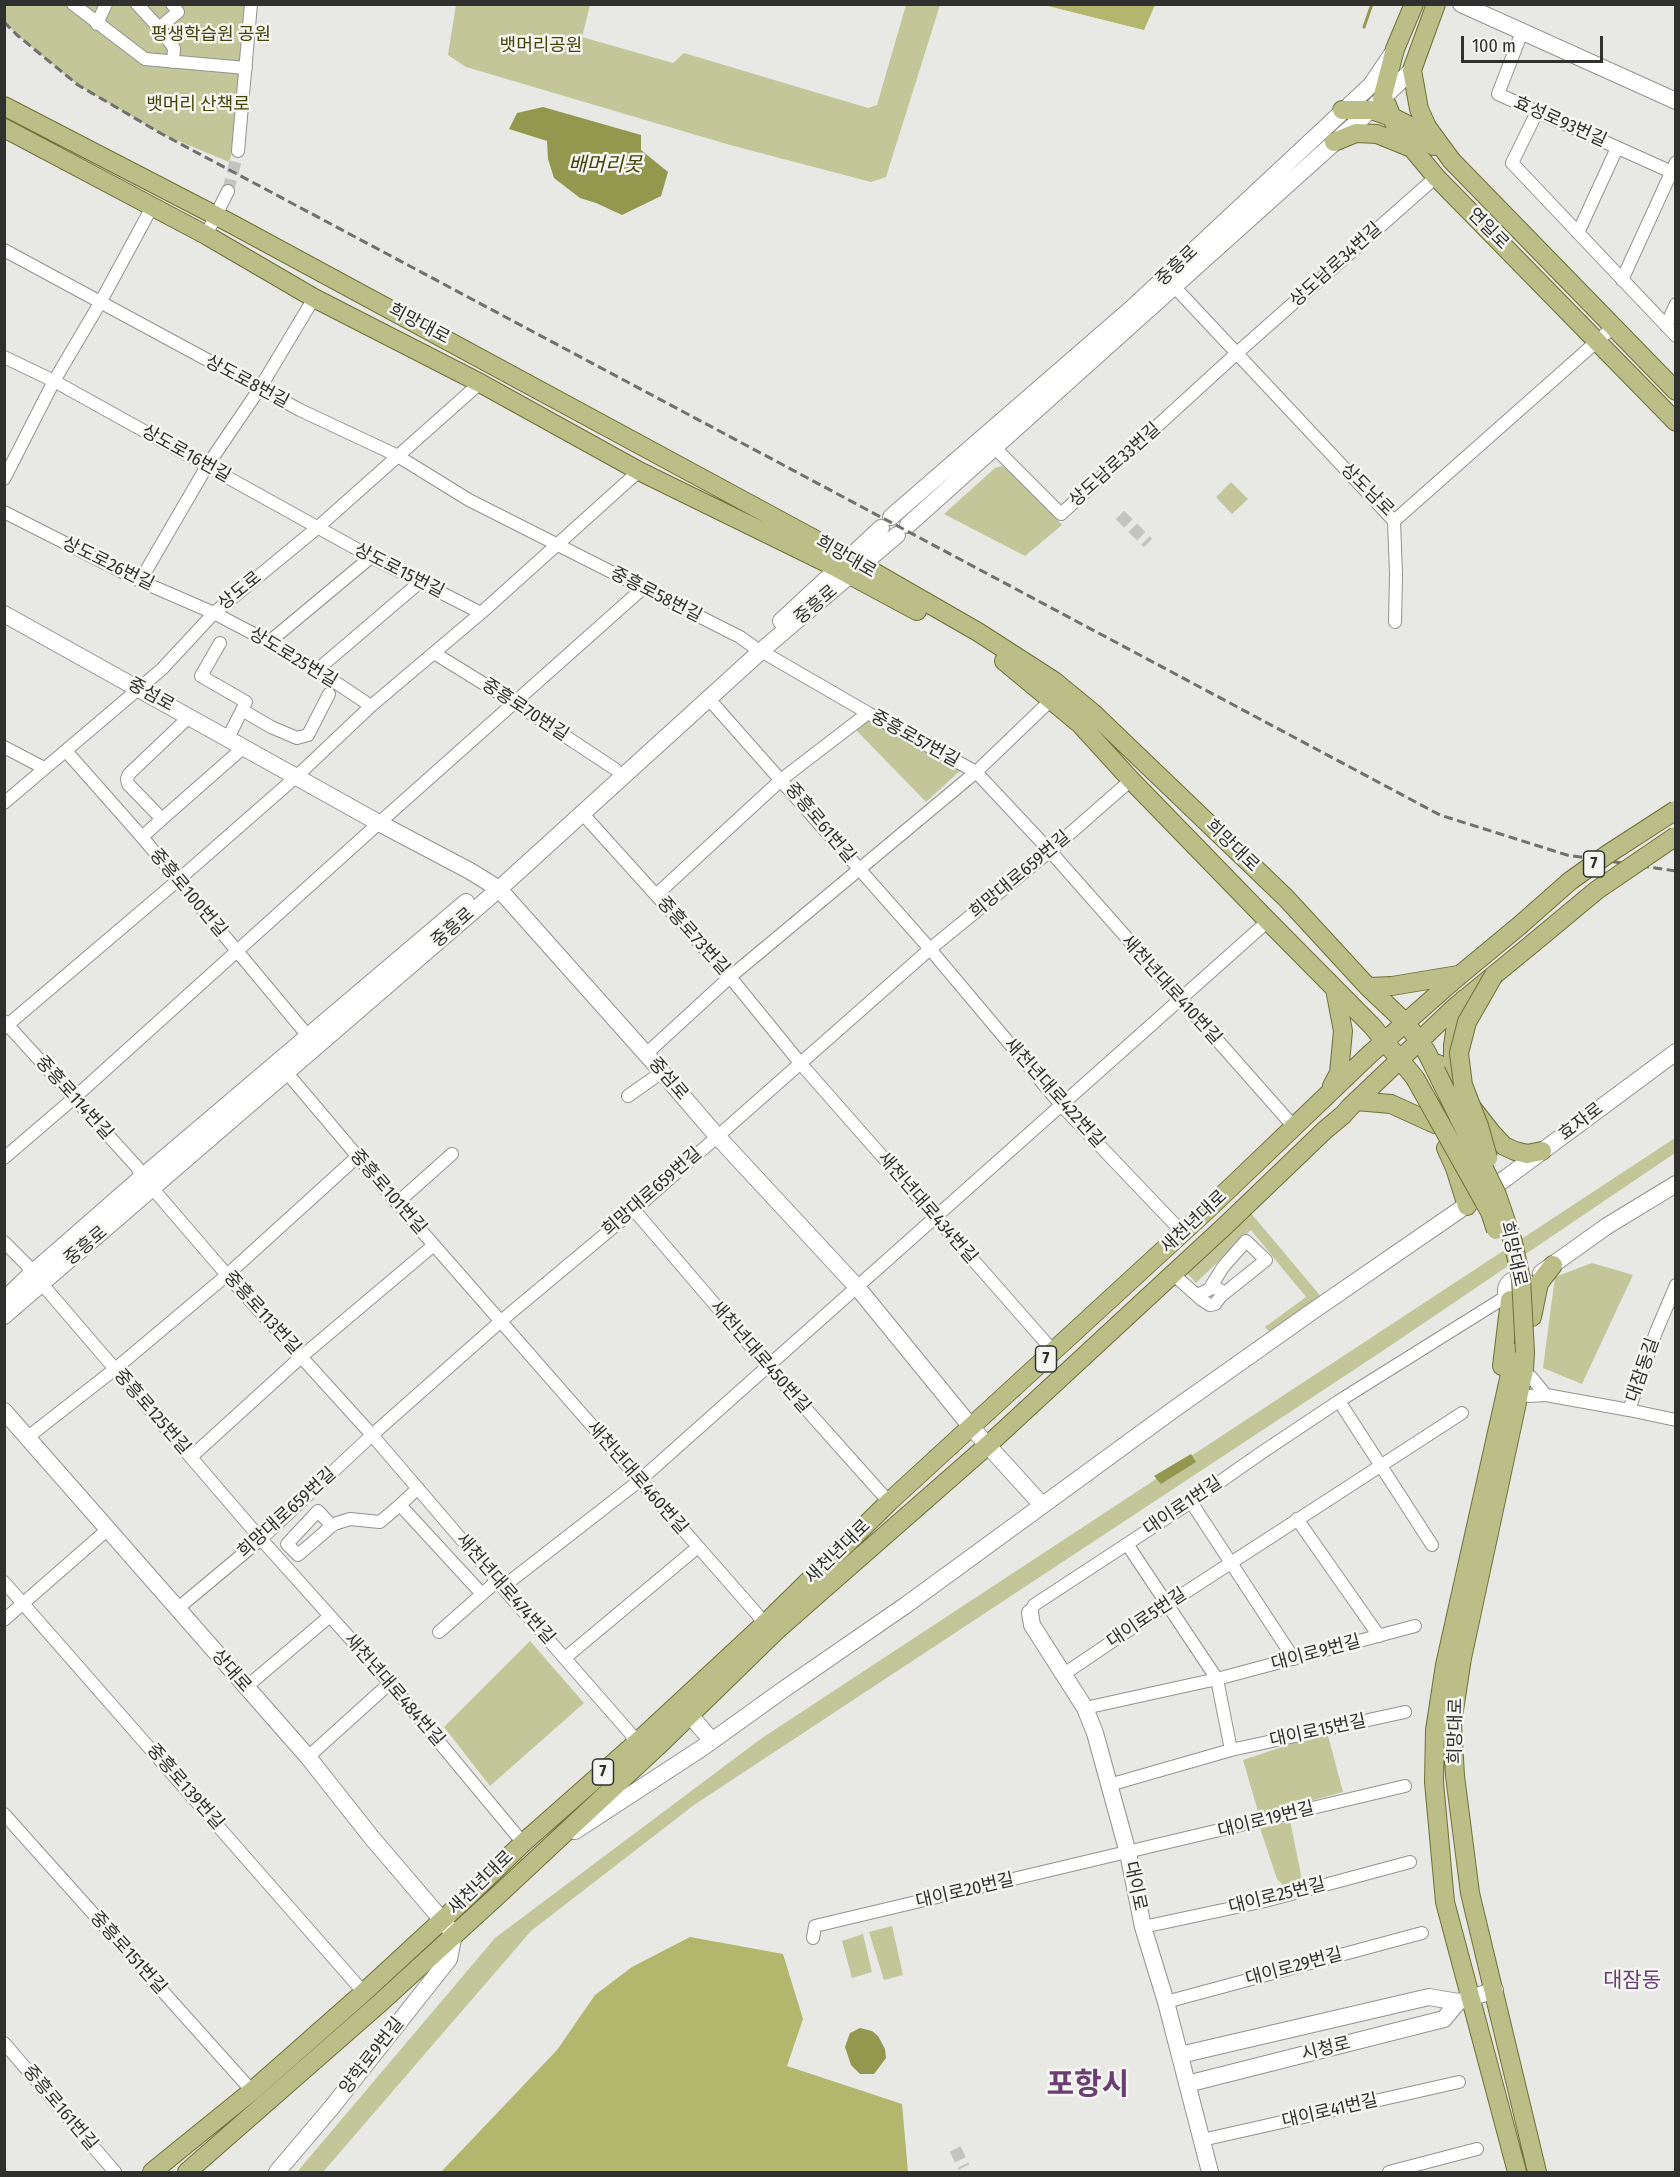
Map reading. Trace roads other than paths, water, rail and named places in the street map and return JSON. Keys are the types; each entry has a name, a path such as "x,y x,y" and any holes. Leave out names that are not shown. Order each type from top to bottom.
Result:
{"main road":[{"path":"1376,105 1413,4"},
{"path":"1412,70 1436,4"},
{"path":"1461,4 1676,101"},
{"name":"중흥로","path":"282,1067 308,1036 494,886 615,769 850,567 902,530 995,448 1170,281 1342,110 1371,85 1395,50"},
{"name":"중흥로","path":"850,567 886,523 1132,308 1170,281 1334,142 1412,70"},
{"name":"연일로","path":"1412,70 1419,109 1427,126 1452,160 1612,328 1676,391"},
{"path":"1342,110 1376,105 1392,117 1410,126 1452,160"},
{"name":"희망대로","path":"4,106 217,216 850,567 1013,654 1054,681 1093,713 1286,898 1368,987 1406,1023 1436,1071 1514,1242 1521,1279 1519,1353 1509,1379 1459,1636 1435,1730 1434,1782 1445,1902 1465,2000 1517,2172"},
{"name":"연일로","path":"1392,117 1397,130 1436,177 1676,422"},
{"name":"희망대로","path":"4,128 206,235 314,298 480,383 639,471 850,567 994,654 1027,678 1080,724 1131,780 1385,1041 1407,1067 1490,1212 1504,1254 1519,1353"},
{"path":"1334,142 1356,132 1377,134 1412,149"},
{"name":"중섬로","path":"4,614 494,886 646,1053 717,1136 857,1287 987,1445"},
{"name":"중흥로","path":"4,1300 36,1279 581,813 708,698 757,649"},
{"name":"새천년대로","path":"554,1845 690,1715 767,1629 889,1502 1183,1233 1385,1041 1570,881 1676,810"},
{"name":"새천년대로","path":"187,2172 371,2011 523,1843 767,1629 987,1445 1356,1101 1407,1067 1421,1045 1464,999 1597,890 1676,836"},
{"path":"1368,987 1392,986 1460,975"},
{"path":"987,1445 1042,1505 1310,1313 1467,1206 1492,1194 1479,1126 1463,1085 1460,1053 1467,1022 1494,975"},
{"path":"1329,1093 1339,1073 1342,1051 1343,1031 1335,989"},
{"path":"1456,1089 1453,1046 1464,999"},
{"path":"1421,1045 1504,1146 1527,1154 1542,1151"},
{"name":"효자로","path":"1492,1194 1542,1151 1676,1052"},
{"path":"1407,1067 1409,1083 1435,1124 1455,1168 1467,1206"},
{"path":"1356,1101 1391,1104 1435,1124"},
{"path":"1553,1265 1539,1283 1532,1317 1531,1377 1538,1396 1478,1620 1475,1627 1459,1636 1446,1627 1445,1619 1460,1545 1494,1424 1517,1294 1553,1265 1607,1226 1676,1184"},
{"name":"중흥로","path":"4,1316 36,1279"},
{"path":"1517,1294 1532,1317"},
{"name":"상대로","path":"4,1411 308,1757 448,1927"},
{"name":"새천년대로","path":"152,2172 252,2091 362,1994 554,1845 712,1741 906,1605 1042,1505"},
{"name":"대이로","path":"1030,1612 1032,1625 1085,1708 1095,1733 1128,1853 1143,1927 1166,2002 1210,2172"},
{"name":"희망대로","path":"1459,1636 1452,1723 1455,1776 1470,1893 1537,2172"},
{"path":"690,1715 712,1741"},
{"name":"양학로9번길","path":"277,2172 332,2107 449,1959 448,1927"},
{"name":"시청로","path":"1180,2055 1429,1997 1465,2000 1495,1990"},
{"name":"시청로","path":"1187,2084 1444,2019 1465,2000"}],"street":[{"path":"73,4 145,59 246,68"},
{"path":"97,24 106,4"},
{"path":"137,4 174,48 173,62"},
{"path":"159,28 178,12 172,4"},
{"path":"238,151 251,4"},
{"name":"효성로93번길","path":"1522,32 1498,94 1617,148 1674,170"},
{"path":"1537,112 1512,163 1676,336"},
{"name":"효성로93번길","path":"1578,232 1617,148"},
{"path":"1622,280 1674,170"},
{"name":"상도남로34번길","path":"1237,353 1436,177"},
{"path":"206,235 228,191"},
{"path":"4,479 54,381 100,303 152,207"},
{"name":"상도로8번길","path":"4,250 300,410 396,456"},
{"name":"상도남로","path":"1170,281 1394,521 1612,328"},
{"path":"140,581 207,466 260,388 314,298"},
{"path":"1666,326 1676,304"},
{"name":"상도남로33번길","path":"995,448 1061,514 1237,353"},
{"name":"상도로16번길","path":"4,357 54,381 317,528"},
{"name":"상도로","path":"4,803 162,669 214,613 317,528 480,383"},
{"name":"중흥로58번길","path":"396,456 469,500 740,637 757,649"},
{"path":"6,1025 297,776 371,706 482,613 639,471"},
{"name":"상도로26번길","path":"4,512 140,581 214,613"},
{"path":"1394,521 1395,622"},
{"name":"상도로15번길","path":"317,528 482,613"},
{"path":"269,642 275,634 371,557"},
{"path":"317,670 420,582"},
{"path":"4,1158 74,1098 642,589"},
{"name":"상도로25번길","path":"214,613 317,670 371,706"},
{"path":"220,643 201,676 246,702 228,738"},
{"name":"중흥로57번길","path":"757,649 976,772 1050,852"},
{"name":"중흥로70번길","path":"434,653 615,769"},
{"path":"242,710 271,727 297,738 308,735 329,694"},
{"name":"중흥로61번길","path":"708,698 782,779 930,950"},
{"path":"646,1053 730,977 976,772 1051,700"},
{"path":"656,895 782,779 868,713"},
{"path":"162,819 128,784 127,779 189,717"},
{"path":"4,747 44,768"},
{"path":"142,837 244,747"},
{"name":"중흥로100번길","path":"66,751 142,837 308,1036"},
{"name":"희망대로659번길","path":"177,1609 261,1539 372,1435 501,1321 634,1210 930,950 1050,852 1131,780"},
{"name":"중흥로73번길","path":"581,813 730,977 801,1064"},
{"name":"새천년대로410번길","path":"1050,852 1294,1127"},
{"path":"439,1632 482,1594 500,1584 639,1481 1268,921"},
{"name":"새천년대로422번길","path":"930,950 1061,1105 1183,1233"},
{"name":"중흥로114번길","path":"6,1025 137,1167 148,1183"},
{"name":"새천년대로434번길","path":"801,1064 1054,1352"},
{"name":"중흥로101번길","path":"282,1067 357,1157 501,1321"},
{"path":"628,1096 662,1072"},
{"path":"397,1203 452,1154"},
{"path":"28,1437 115,1369 227,1275 357,1157"},
{"name":"중흥로113번길","path":"148,1183 227,1275 372,1435"},
{"name":"새천년대로450번길","path":"634,1210 889,1502"},
{"path":"1173,1274 1210,1305 1215,1304 1221,1296 1266,1260 1246,1241 1223,1267 1210,1288"},
{"name":"중흥로125번길","path":"4,1242 27,1265 36,1279 261,1539"},
{"path":"191,1457 301,1357 434,1245"},
{"name":"대잠동길","path":"1676,1285 1656,1332 1629,1410 1676,1420"},
{"path":"1197,1295 1215,1287 1220,1290 1221,1296"},
{"name":"대이로1번길","path":"1030,1612 1034,1605 1339,1401 1517,1294"},
{"name":"새천년대로460번길","path":"501,1321 767,1629"},
{"path":"1538,1396 1629,1410"},
{"path":"1339,1401 1432,1545"},
{"name":"대이로5번길","path":"1064,1674 1297,1519 1462,1413"},
{"name":"새천년대로474번길","path":"372,1435 631,1734 635,1744"},
{"path":"332,1526 318,1511 287,1544 298,1555 332,1526 350,1519 380,1522 418,1488"},
{"path":"1191,1502 1294,1659"},
{"path":"400,1504 482,1594"},
{"path":"292,1511 305,1525"},
{"path":"1297,1519 1379,1636"},
{"path":"4,1620 107,1530"},
{"name":"새천년대로484번길","path":"261,1539 390,1683 523,1843"},
{"path":"1127,1544 1217,1679 1231,1750"},
{"path":"565,1658 698,1547"},
{"name":"중흥로139번길","path":"4,1582 358,1986 362,1994"},
{"path":"245,1688 330,1616"},
{"name":"대이로9번길","path":"1085,1708 1217,1679 1415,1626"},
{"path":"308,1757 390,1683"},
{"name":"대이로15번길","path":"1109,1785 1231,1750 1405,1712"},
{"name":"대이로19번길","path":"1128,1853 1405,1786"},
{"name":"중흥로151번길","path":"4,1814 252,2091"},
{"name":"대이로20번길","path":"813,1938 814,1926 1128,1853"},
{"name":"대이로25번길","path":"1143,1927 1265,1901 1410,1862"},
{"name":"대이로29번길","path":"1166,2002 1422,1933"},
{"name":"중흥로161번길","path":"4,2043 115,2172"},
{"name":"대이로41번길","path":"1202,2140 1458,2082"},
{"path":"1389,2172 1477,2149"}],"water":[{"name":"배머리못","path":"543,107 641,135 641,150 668,172 661,196 622,215 580,198 554,178 548,159 547,141 509,129 517,113"},
{"path":"1191,1454 1196,1462 1161,1484 1154,1476"},
{"path":"860,2028 872,2031 878,2036 885,2049 886,2058 874,2074 860,2074 851,2065 845,2047 850,2033"}],"waterway":[{"path":"1364,27 1372,4"}],"tunnel":[{"path":"228,191 238,151"},
{"path":"1120,515 1148,543"},
{"path":"955,2149 964,2167"}],"railway":[{"path":"4,22 78,85 162,134 1440,815 1567,855 1676,871"}],"district":[{"name":"대잠동","path":"1632,1981"},
{"name":"포항시","path":"1088,2086"}],"park label":[{"name":"평생학습원 공원","path":"211,35"},
{"name":"뱃머리공원","path":"541,46"},
{"name":"뱃머리 산책로","path":"198,105"}]}
